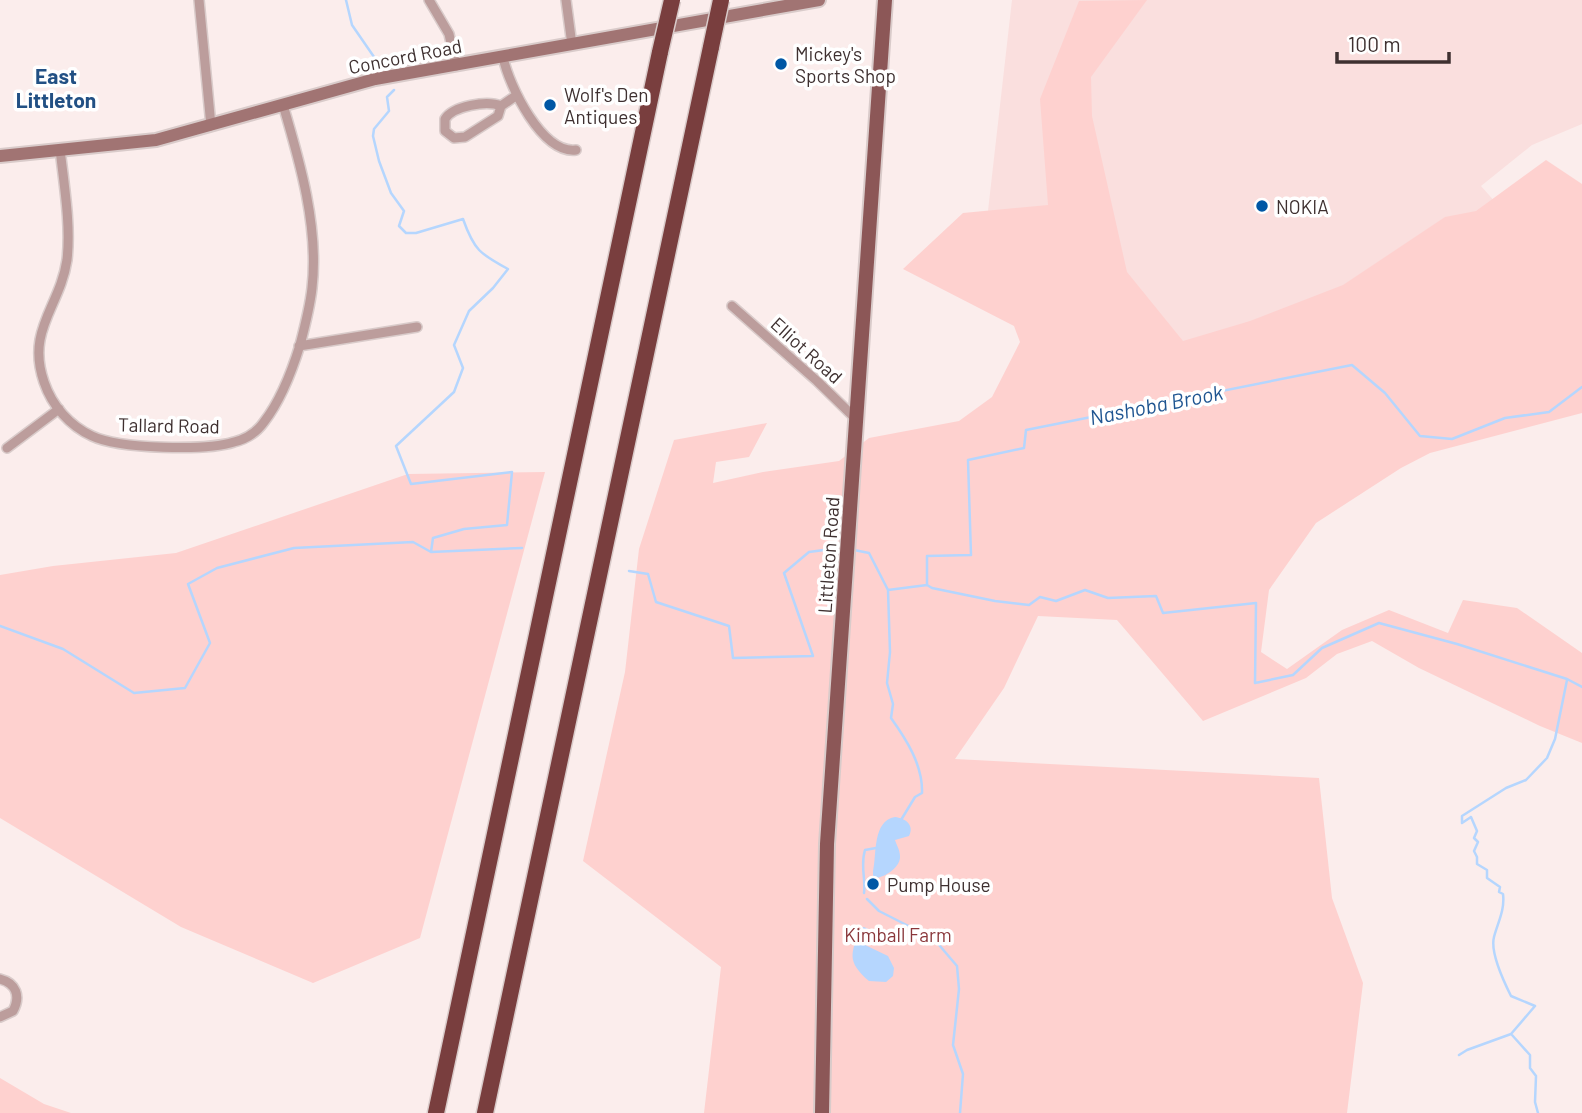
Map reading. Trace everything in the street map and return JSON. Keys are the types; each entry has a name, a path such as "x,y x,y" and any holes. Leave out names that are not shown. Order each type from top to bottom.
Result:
{"highway":[{"path":"436,1113 672,0"},
{"path":"485,1113 721,0"}],"main road":[{"name":"Concord Road","path":"0,156 156,139 375,79 819,0"},
{"name":"Littleton Road","path":"822,1113 827,844 885,0"}],"street":[{"path":"199,0 211,126"},
{"path":"429,0 449,34 456,66"},
{"path":"566,0 572,45"},
{"path":"503,57 506,74 541,131 562,149 576,149"},
{"path":"501,106 490,103 453,111 445,119 445,131 454,138 466,137 498,116 501,106 517,95"},
{"name":"Tallard Road","path":"60,149 68,252 63,276 41,329 39,350 44,382 59,410 82,431 111,443 135,446 230,444 252,435 264,423 290,375 313,285 312,252 303,179 283,105"},
{"name":"Elliot Road","path":"732,306 817,381 857,421"},
{"path":"299,346 417,327"},
{"path":"7,448 59,410"},
{"path":"0,979 14,987 17,999 13,1010 0,1017"}],"shaded area":[{"path":"1012,0 1582,0 1582,124 1532,145 1481,186 1504,212 1511,240 1021,406 1041,330 979,290"}],"green space":[{"name":"Kimball Farm","path":"1147,0 1091,77 1092,116 1127,272 1183,341 1250,321 1343,285 1445,217 1476,211 1546,160 1582,184 1582,413 1430,453 1401,468 1316,523 1269,590 1261,652 1287,669 1342,630 1389,610 1448,633 1463,600 1517,608 1582,653 1582,743 1540,726 1419,668 1372,641 1337,654 1306,678 1203,721 1117,620 1038,616 1004,688 955,759 1319,778 1332,898 1363,983 1347,1113 704,1113 721,967 583,861 625,672 639,549 674,440 767,423 749,457 716,462 713,483 763,472 839,461 869,438 959,421 992,397 1020,342 1014,326 903,269 963,213 1048,205 1040,99 1079,1"},
{"path":"545,472 420,938 313,983 181,927 0,818 0,575 53,566 176,553 408,474"},
{"path":"0,1078 44,1104 71,1113 0,1113"}],"water":[{"path":"895,817 908,823 911,832 909,836 895,840 900,860 895,868 876,878 873,871 879,832 882,825"},
{"path":"861,928 868,929 869,935 863,944 888,956 894,968 893,976 886,982 869,981 854,962 853,950"}],"waterway":[{"path":"346,0 352,25 383,70"},
{"path":"394,90 387,97 389,111 374,129 373,136 391,193 404,211 399,226 406,233 416,233 463,219 479,250 508,269 469,311 454,345 463,368 454,392 396,446 411,484 512,472 507,525 464,529 433,538 431,552"},
{"name":"Nashoba Brook","path":"854,550 869,553 888,590 927,585 927,556 971,555 968,460 1024,448 1026,430 1352,365 1385,393 1420,436 1452,439 1505,418 1549,412 1582,387"},
{"name":"Nashoba Brook","path":"0,626 63,649 134,693 185,688 210,643 188,584 217,568 294,548 413,542 431,552 522,548"},
{"name":"Nashoba Brook","path":"629,571 648,574 656,602 729,626 733,658 813,656 784,573 809,552 839,548"},
{"path":"927,585 995,601 1029,605 1040,597 1056,601 1085,590 1108,598 1156,596 1163,613 1256,603 1255,683 1293,675 1322,648 1379,623 1457,644 1567,679 1582,687"},
{"path":"888,590 890,652 887,683 893,704 891,718 912,753 922,783 922,793 915,797 901,820"},
{"path":"1459,1055 1511,1034 1535,1006 1511,996 1501,975 1493,943 1502,911 1503,894 1499,892 1500,887 1487,878 1487,870 1477,864 1474,851 1478,842 1474,838 1477,831 1471,817 1462,823 1462,816 1506,788 1526,780 1547,758 1555,739 1567,680"},
{"path":"864,893 865,850 876,848"},
{"path":"867,899 879,911 934,939 957,966 959,989 953,1045 963,1074 960,1113"},
{"path":"1512,1035 1530,1055 1530,1068 1536,1076 1535,1102 1538,1113"}],"place":[{"name":"Mickey's Sports Shop","path":"781,64"},
{"name":"Wolf's Den Antiques","path":"550,105"},
{"name":"NOKIA","path":"1262,206"},
{"name":"Pump House","path":"873,884"}],"district":[{"name":"East Littleton","path":"56,87"}]}
